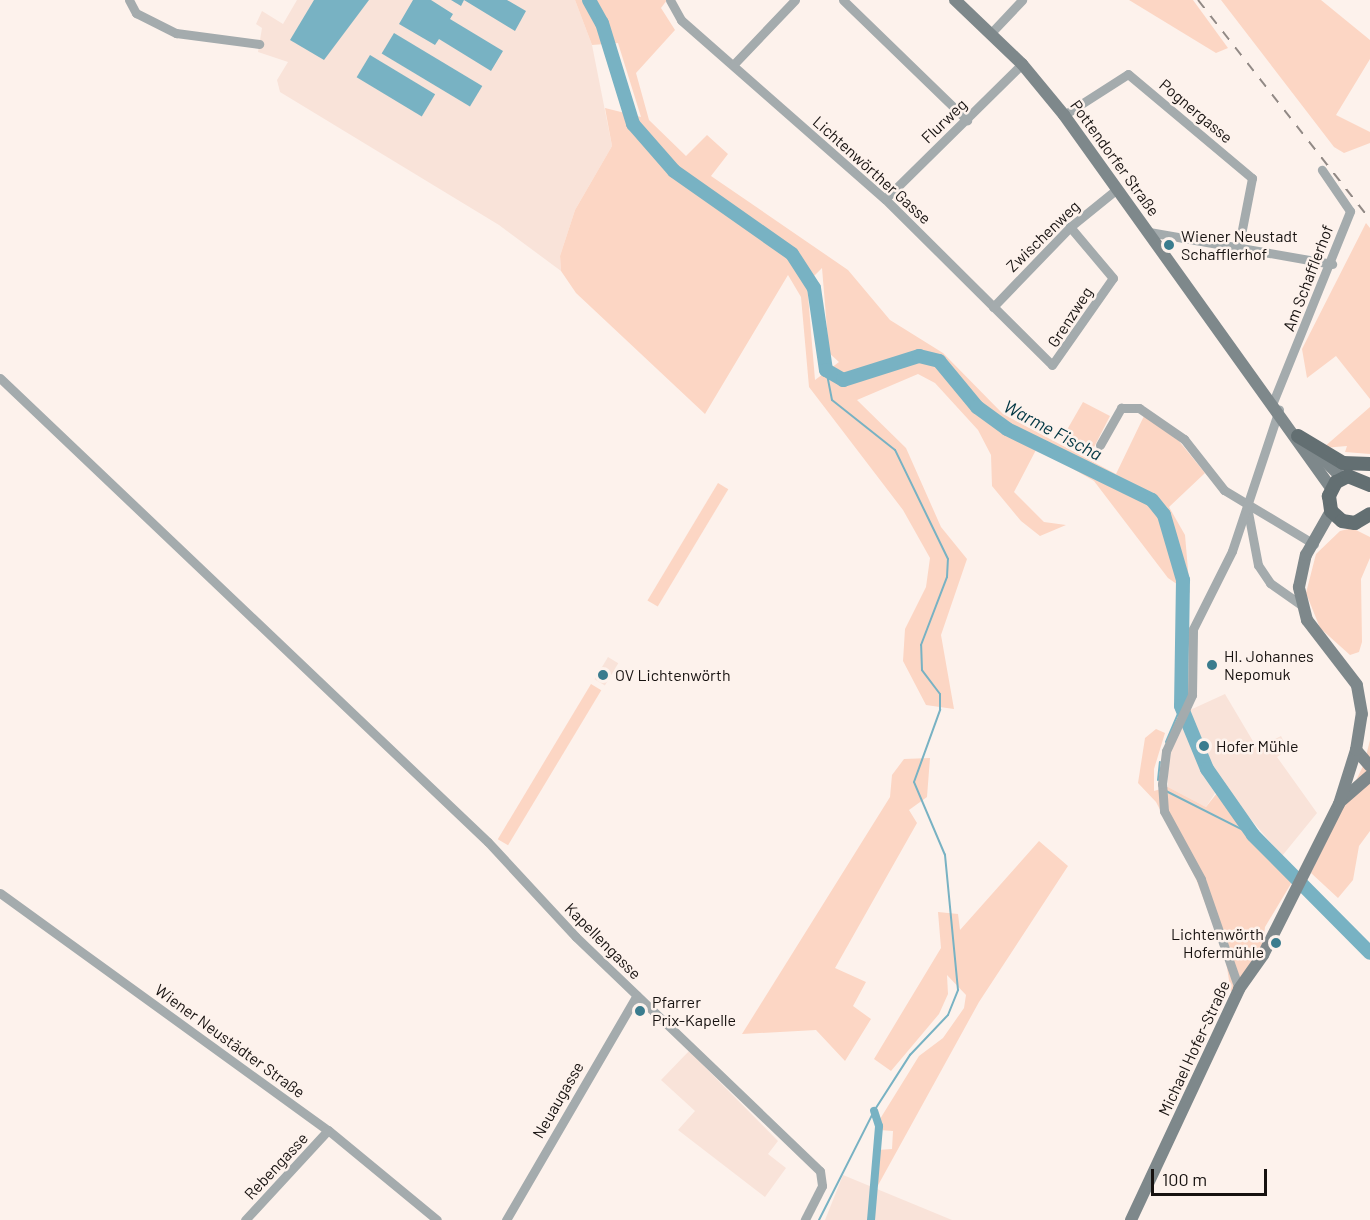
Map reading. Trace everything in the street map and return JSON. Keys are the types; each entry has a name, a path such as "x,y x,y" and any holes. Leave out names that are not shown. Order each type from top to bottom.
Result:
{"main road":[{"name":"Pottendorfer Straße","path":"955,0 1022,64 1064,115 1298,436 1331,488"},
{"name":"Pottendorfer Straße","path":"1298,436 1342,478"},
{"path":"1298,436 1343,463 1370,464"},
{"path":"1337,516 1331,488 1342,478 1368,481"},
{"path":"1337,516 1367,521"},
{"path":"1337,516 1314,544 1301,570 1300,604 1357,685 1362,714 1356,750 1339,804"},
{"path":"1356,750 1370,766"},
{"path":"1339,804 1370,776"},
{"name":"Michael Hofer-Straße","path":"1131,1220 1239,989 1339,804"}],"street":[{"path":"129,0 136,13 176,33 259,44"},
{"path":"733,65 795,0"},
{"path":"843,0 967,120"},
{"path":"990,34 1022,0"},
{"name":"Lichtenwörther Gasse","path":"670,1 681,20 885,199 1052,365"},
{"name":"Flurweg","path":"885,199 1022,64"},
{"name":"Pognergasse","path":"1064,115 1128,74 1252,178 1239,245"},
{"name":"Am Schafflerhof","path":"1239,989 1201,879 1164,811 1162,788 1178,720 1189,704 1193,629 1232,551 1279,390 1332,264 1350,211 1322,170"},
{"name":"Zwischenweg","path":"993,307 1070,227 1117,189"},
{"name":"Grenzweg","path":"1052,365 1113,278 1070,227"},
{"path":"1149,232 1239,245 1332,264"},
{"name":"Kapellengasse","path":"0,378 488,842 637,995 820,1171 822,1186 805,1220"},
{"path":"1100,445 1121,408 1139,408 1184,439 1224,490 1248,500 1314,544"},
{"path":"1248,500 1258,565 1270,583 1300,604"},
{"name":"Wiener Neustädter Straße","path":"0,893 328,1130 437,1220"},
{"name":"Neuaugasse","path":"506,1220 637,995"},
{"name":"Rebengasse","path":"244,1220 328,1130"}],"shaded area":[{"path":"297,0 575,0 592,45 612,146 575,210 560,256 561,271 499,225 280,92 277,80 288,62 258,52 262,28 256,24 262,11 283,24"},
{"path":"575,0 667,0 661,8 675,30 636,73 649,120 686,156 707,135 728,154 711,176 848,270 890,320 943,353 1003,414 1116,474 1144,416 1179,441 1205,473 1169,507 1185,535 1190,593 1168,578 1094,481 1037,448 1014,492 1044,522 1066,525 1040,536 1021,521 992,486 991,455 978,430 935,383 918,374 857,400 906,448 941,527 967,559 941,635 954,709 926,705 903,661 905,629 926,587 930,558 903,510 809,387 801,297 788,275 705,414 576,293 561,271 560,256 575,210 612,146 605,108 641,117 618,43 592,45","holes":["822,268 829,353 839,362 815,380 807,283"]},
{"path":"1129,0 1193,0 1228,48 1216,53"},
{"path":"1221,0 1321,0 1370,40 1370,59 1336,115 1370,132 1370,143 1344,153 1334,147"},
{"path":"1366,223 1370,228 1370,399 1336,356 1307,378 1302,349"},
{"path":"1083,402 1110,416 1091,453 1060,442"},
{"path":"1370,407 1370,454 1345,452 1347,446 1323,448"},
{"path":"718,483 728,489 658,607 647,600"},
{"path":"1352,528 1370,537 1370,558 1361,579 1362,642 1359,652 1350,655 1320,628 1306,593 1316,554 1340,531"},
{"path":"608,657 618,663 605,685 595,679"},
{"path":"591,684 601,690 508,845 498,839"},
{"path":"1225,694 1257,748 1281,736 1288,750 1277,757 1317,813 1282,856 1221,784 1206,807 1168,787 1168,753 1181,723 1190,710"},
{"path":"1156,729 1165,733 1154,769 1154,791 1168,787 1206,807 1217,793 1292,882 1265,927 1263,944 1231,992 1225,956 1196,879 1156,802 1138,783 1145,738"},
{"path":"1370,740 1370,831 1359,846 1353,880 1338,898 1311,873 1364,764"},
{"path":"930,758 927,797 909,810 917,823 835,968 866,982 853,1006 871,1019 845,1061 816,1030 742,1034 890,797 892,775 904,759"},
{"path":"1039,841 1068,866 979,1002 876,1189 878,1150 892,1149 893,1131 880,1130 880,1119 919,1056 943,1038 964,1008 966,995 947,975 948,994 939,1014 891,1071 874,1059 941,948 938,912 958,914 960,930"},
{"path":"689,1051 778,1141 768,1154 786,1168 765,1197 678,1130 695,1111 661,1080"},
{"path":"843,1175 952,1220 825,1220"}],"water":[{"path":"314,0 369,0 324,60 290,40"},
{"path":"413,0 431,0 453,14 450,19 503,51 491,71 439,39 435,45 399,24"},
{"path":"451,0 464,0 461,6"},
{"path":"464,0 507,0 526,11 515,31"},
{"path":"394,33 482,86 470,107 382,54"},
{"path":"370,55 435,94 422,116 357,77"}],"waterway":[{"name":"Warme Fischa","path":"589,0 602,23 633,124 674,171 792,254 814,288 826,370 843,380 919,356 939,361 977,407 1007,429 1152,500 1164,515 1183,580 1181,706 1207,769 1253,835 1370,953"},
{"path":"819,1220 874,1111 910,1055 948,1015 958,990 945,855 914,782 940,710 940,694 922,670 921,645 947,577 948,559 895,450 832,400 826,370"},
{"path":"1166,742 1181,706"},
{"path":"1158,780 1160,762"},
{"path":"1164,790 1253,835"},
{"path":"871,1220 879,1126 874,1111"}],"railway":[{"path":"1198,0 1370,219"}],"place":[{"name":"Wiener Neustadt Schafflerhof","path":"1169,245"},
{"name":"Hl. Johannes Nepomuk","path":"1212,665"},
{"name":"OV Lichtenwörth","path":"603,675"},
{"name":"Hofer Mühle","path":"1204,746"},
{"name":"Lichtenwörth Hofermühle","path":"1276,943"},
{"name":"Pfarrer Prix-Kapelle","path":"640,1011"}]}
